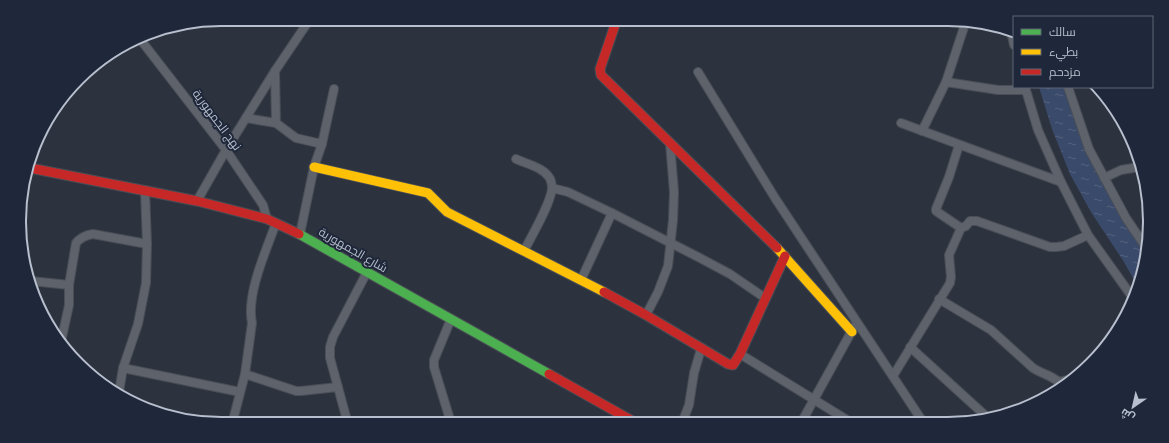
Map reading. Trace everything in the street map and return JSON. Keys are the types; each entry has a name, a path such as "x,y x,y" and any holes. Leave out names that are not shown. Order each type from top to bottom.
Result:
{"street":[{"path":"197,201 226,150 275,71 305,26"},
{"path":"615,26 600,71 601,75 785,256 852,332"},
{"path":"922,131 946,82 964,27"},
{"name":"نهج الجمهورية","path":"143,43 226,150 272,221"},
{"path":"275,71 276,123"},
{"path":"698,72 775,198 920,417"},
{"path":"946,82 998,90 1026,89 1038,130 1061,182 1088,235 1129,293"},
{"path":"1068,88 1089,149 1126,218 1142,241"},
{"path":"300,234 314,167 322,144 334,90"},
{"path":"246,118 276,123 296,138 322,144"},
{"path":"901,123 1061,182"},
{"path":"646,315 668,266 674,192 670,143"},
{"path":"959,144 949,177 936,208 936,212 961,228"},
{"path":"516,159 541,170 552,182 552,188 546,205 524,251"},
{"path":"314,167 428,193 447,212 646,315 701,349 728,364 733,365 740,354 785,256"},
{"path":"1104,178 1121,170 1135,168"},
{"name":"شارع الجمهورية","path":"34,169 197,201 272,221 300,234 625,417"},
{"path":"552,188 568,192 671,242 730,274 765,298"},
{"path":"120,388 123,368 138,324 146,283 147,244 145,190"},
{"path":"580,280 612,213"},
{"path":"234,417 245,374 252,323 251,302 272,221"},
{"path":"893,376 951,280 948,255 961,228 966,226 970,221 977,221 1056,247 1088,235"},
{"path":"62,335 68,305 69,285 76,243 80,238 93,234 147,244"},
{"path":"346,417 330,358 330,347 333,337 367,272"},
{"path":"35,281 69,285"},
{"path":"939,299 991,330 1033,368 1058,383"},
{"path":"449,417 434,367 434,360 451,319"},
{"path":"804,417 852,332 856,321"},
{"path":"910,347 969,403 982,414"},
{"path":"684,417 689,405 694,373 701,349"},
{"path":"740,354 843,417"},
{"path":"123,368 240,392"},
{"path":"245,374 301,391 338,387"}],"water":[{"path":"1039,88 1065,88 1075,121 1092,164 1141,244 1134,280 1091,212 1070,174 1052,129"}],"traffic: fast":[{"path":"299,234 549,374"}],"traffic: slow":[{"path":"314,167 428,193 447,212 604,292"},
{"path":"777,248 852,332"}],"traffic: jam":[{"path":"615,26 600,69 601,75 777,248"},
{"path":"34,169 197,201 267,219 299,234"},
{"path":"604,292 728,364 733,365 740,354 785,256"},
{"path":"549,374 625,417"}]}
